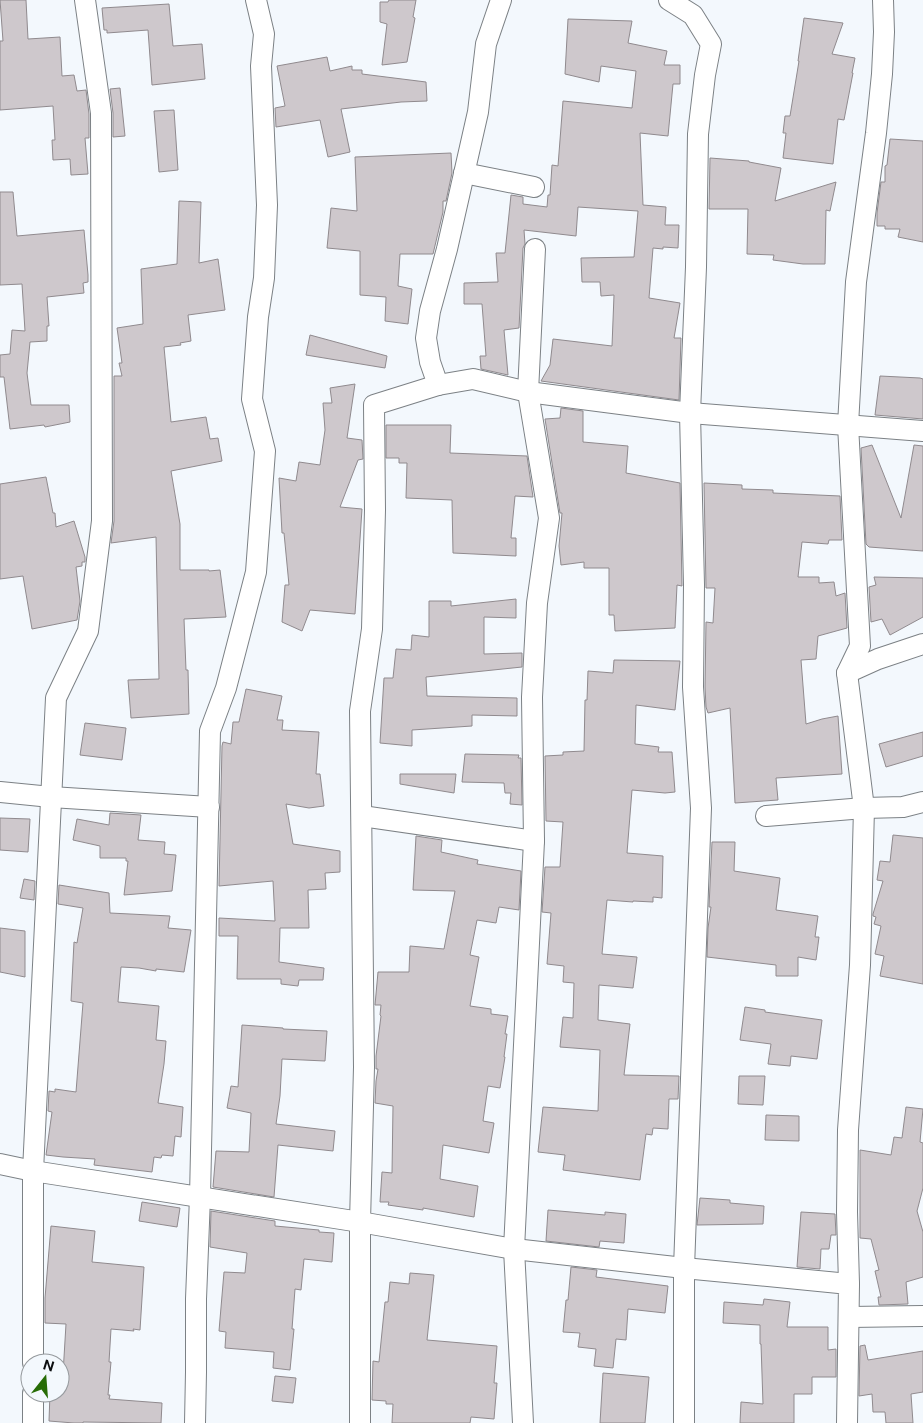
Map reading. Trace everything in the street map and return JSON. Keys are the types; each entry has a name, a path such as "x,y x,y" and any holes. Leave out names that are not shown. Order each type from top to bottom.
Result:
{"street":[{"path":"33,1353 32,1171 56,698 88,631 102,521 101,113 85,0"},
{"path":"194,1423 210,731 226,688 256,572 265,451 252,399 258,317 264,278 267,205 261,66 264,34 256,0"},
{"path":"438,385 430,362 426,338 430,311 447,249 478,112 486,44 501,0"},
{"path":"669,0 693,15 711,44 705,75 698,134 690,413 694,585 693,686 701,808 684,1268 684,1423"},
{"path":"847,1423 849,1317 848,1130 860,965 864,808 846,673 860,646 848,425 856,282 882,74 883,0"},
{"path":"464,173 534,187"},
{"path":"523,1423 514,1249 534,841 532,697 537,603 549,518 528,392 535,249"},
{"path":"360,1423 360,1222 364,1067 360,711 372,629 375,510 374,405 438,385 474,379 528,392 690,413 923,431"},
{"path":"846,673 878,659 923,644"},
{"path":"0,792 209,807"},
{"path":"766,816 864,808 903,807 923,802"},
{"path":"903,807 923,815"},
{"path":"362,816 534,841"},
{"path":"0,1164 32,1171 360,1222 514,1249 849,1284"},
{"path":"849,1317 923,1316"},
{"path":"33,1403 34,1423"}],"building":[{"path":"0,0 26,0 28,39 60,37 62,76 74,75 77,91 86,90 89,114 89,138 85,138 88,174 71,175 70,159 53,160 52,140 55,140 53,106 0,110 0,41 3,41"},
{"path":"389,0 416,0 413,17 415,18 407,62 382,65 387,24 380,22 380,2 388,2"},
{"path":"169,4 173,46 202,44 205,79 152,85 148,30 107,33 107,30 104,30 102,8"},
{"path":"804,18 843,23 832,54 855,58 844,120 838,119 833,164 783,158 786,133 783,133 785,116 790,116"},
{"path":"568,19 632,21 628,43 667,51 664,65 680,65 680,84 673,84 668,136 640,133 643,205 666,207 665,225 679,225 678,248 653,248 649,298 680,303 674,338 681,338 679,400 541,381 550,365 553,339 612,346 614,295 601,296 600,282 582,282 581,258 634,257 638,211 578,207 576,236 524,230 525,244 523,248 519,328 504,330 508,375 481,369 480,356 486,356 482,304 464,304 464,283 498,282 496,253 505,253 511,195 523,197 523,204 547,207 548,195 550,195 552,165 558,166 563,101 632,108 636,71 601,66 599,82 565,74"},
{"path":"327,57 330,71 352,66 352,70 362,70 362,74 426,82 427,101 341,109 350,152 328,157 320,120 276,127 275,108 285,106 277,66"},
{"path":"120,88 125,136 113,137 110,89"},
{"path":"174,110 178,170 159,172 154,111"},
{"path":"890,139 923,141 923,242 898,237 900,229 885,229 885,226 877,226 881,182 885,182 885,166 887,165"},
{"path":"451,153 452,173 446,201 443,201 443,212 433,254 400,254 398,286 412,289 408,324 385,321 386,297 360,295 360,251 327,248 331,208 357,211 355,157"},
{"path":"710,158 749,161 781,168 775,201 836,182 830,211 826,210 825,264 803,264 773,260 774,255 747,254 748,209 709,209"},
{"path":"0,192 13,192 17,236 84,230 88,282 83,283 84,293 47,297 49,326 47,326 47,341 30,342 27,373 31,405 69,405 70,422 45,427 44,425 10,429 4,377 0,377 0,355 10,354 12,330 25,331 22,284 0,285"},
{"path":"179,201 201,202 199,263 218,259 225,310 188,315 191,341 180,343 181,345 164,347 171,422 206,417 210,439 218,438 222,461 171,471 180,524 180,570 220,570 226,617 184,619 189,714 131,718 128,680 159,679 156,537 111,543 114,521 114,376 122,376 119,363 122,363 117,328 143,324 141,269 177,264"},
{"path":"310,335 387,356 385,368 306,355"},
{"path":"880,376 923,379 923,419 875,415"},
{"path":"355,384 347,438 362,440 363,459 358,460 340,507 362,509 355,614 310,610 302,631 282,622 285,585 289,585 284,533 282,533 279,478 296,481 299,462 320,465 325,430 323,403 332,403 330,388"},
{"path":"561,408 583,411 583,442 628,446 626,473 680,483 682,586 677,585 675,628 615,631 614,615 609,615 609,568 584,568 584,562 561,565 559,546 562,513 560,513 545,419 560,418"},
{"path":"386,425 451,425 450,453 527,456 533,497 515,496 511,538 516,538 516,556 453,553 452,500 406,498 407,463 399,463 399,458 386,458"},
{"path":"872,445 901,518 914,445 923,446 923,551 869,547 866,544 861,448"},
{"path":"46,477 53,513 55,513 56,527 74,521 85,562 82,562 82,566 76,567 80,601 77,620 32,629 23,576 0,579 0,484"},
{"path":"704,483 742,485 742,489 773,490 773,493 840,496 842,540 829,540 828,544 802,542 798,577 819,577 819,583 834,582 836,596 845,593 847,628 818,636 816,659 801,660 806,724 838,716 842,774 776,778 778,800 735,803 730,708 708,713 706,707 706,622 713,623 715,588 706,588"},
{"path":"874,577 923,578 923,617 890,635 882,619 871,622 869,587 876,585"},
{"path":"516,599 516,618 484,617 484,654 522,653 522,667 426,677 427,696 517,698 517,716 472,715 472,726 412,730 412,746 380,743 384,678 393,678 396,649 411,650 412,635 429,637 429,601 451,601 451,606"},
{"path":"614,660 680,661 675,710 636,705 635,744 659,747 658,752 672,752 675,792 632,790 627,853 663,856 662,898 653,897 653,902 607,900 602,954 637,957 633,988 599,985 598,1020 630,1024 624,1075 679,1076 678,1099 669,1099 668,1129 653,1128 652,1135 646,1134 640,1180 563,1170 565,1155 538,1152 543,1107 598,1111 600,1050 560,1047 563,1017 573,1018 574,983 563,982 564,966 547,964 551,913 542,912 545,867 560,867 563,822 546,821 545,756 563,755 563,752 584,751 585,700 587,700 588,671 613,673"},
{"path":"246,689 282,696 277,720 283,720 282,730 319,732 316,774 320,774 324,806 309,808 286,804 293,844 340,851 340,872 325,873 326,889 308,890 309,928 280,928 279,962 324,968 323,980 299,980 298,986 281,984 281,979 237,979 238,936 219,936 219,918 275,921 273,881 219,886 222,746 223,742 231,744 233,722 239,722"},
{"path":"85,723 126,728 122,760 80,755"},
{"path":"923,732 923,756 886,767 879,744"},
{"path":"465,754 519,755 518,758 521,758 522,805 510,804 511,793 505,793 504,783 462,782"},
{"path":"400,774 456,774 454,793 400,784"},
{"path":"110,813 141,815 138,840 165,842 164,854 176,855 172,891 124,895 128,861 126,861 126,858 100,858 100,846 73,840 77,819 109,825"},
{"path":"0,818 30,819 28,852 0,850"},
{"path":"893,835 923,838 923,984 880,976 884,956 875,954 881,926 874,924 876,917 873,914 883,881 877,880 880,861 890,862"},
{"path":"416,836 442,840 441,852 478,860 477,864 521,871 519,910 499,907 496,923 477,920 470,955 479,957 470,1006 491,1009 491,1014 508,1016 505,1034 507,1034 505,1057 500,1088 488,1086 483,1121 494,1123 489,1153 443,1145 440,1179 478,1186 474,1217 423,1208 423,1210 388,1205 389,1202 380,1202 382,1172 392,1173 393,1106 375,1103 378,1069 376,1069 376,1056 381,1016 381,1005 375,1005 378,972 409,972 410,946 444,949 455,891 413,890"},
{"path":"712,842 735,842 734,871 780,878 776,910 818,916 815,937 819,937 816,960 798,957 798,976 776,976 776,965 707,957 711,907 709,907"},
{"path":"24,879 35,881 34,900 20,898"},
{"path":"59,885 109,893 110,913 170,916 168,928 191,930 184,972 121,967 118,1002 159,1006 156,1040 166,1041 158,1103 183,1107 181,1137 175,1136 173,1156 162,1155 161,1158 154,1157 152,1172 94,1165 95,1159 46,1155 52,1112 48,1111 49,1091 55,1092 55,1089 76,1092 83,1003 71,1001 74,942 77,943 83,908 58,904"},
{"path":"0,928 25,931 25,977 0,972"},
{"path":"745,1007 765,1010 765,1012 822,1020 817,1059 791,1056 790,1066 768,1064 771,1044 740,1040"},
{"path":"242,1025 327,1031 325,1061 282,1059 276,1124 335,1131 333,1151 278,1145 274,1197 213,1187 216,1151 249,1152 251,1113 227,1108 231,1086 238,1087"},
{"path":"739,1076 765,1076 763,1105 738,1104"},
{"path":"906,1107 923,1109 920,1142 923,1143 923,1188 917,1211 923,1232 923,1277 906,1282 908,1304 879,1305 878,1297 881,1297 875,1271 879,1270 871,1239 860,1238 860,1150 891,1155 894,1137 902,1138"},
{"path":"766,1115 799,1116 799,1141 765,1140"},
{"path":"700,1198 730,1200 730,1203 764,1206 763,1224 697,1225"},
{"path":"142,1202 180,1208 177,1227 139,1221"},
{"path":"548,1210 605,1215 605,1212 626,1214 624,1243 600,1241 599,1247 546,1241"},
{"path":"211,1211 275,1221 275,1226 334,1233 332,1262 304,1259 301,1290 295,1289 290,1370 273,1368 274,1352 225,1348 226,1332 219,1331 224,1272 245,1273 247,1253 210,1247"},
{"path":"801,1212 835,1214 836,1235 831,1235 829,1249 821,1249 820,1269 797,1267"},
{"path":"51,1226 95,1231 92,1262 144,1267 140,1330 111,1329 108,1395 110,1395 109,1399 162,1403 161,1423 74,1423 49,1421 50,1403 70,1403 70,1353 64,1353 66,1324 45,1323 45,1298"},
{"path":"571,1267 597,1270 596,1277 668,1286 665,1313 628,1309 626,1340 616,1339 613,1368 594,1366 596,1349 578,1347 580,1333 563,1332"},
{"path":"410,1273 434,1275 427,1340 497,1346 494,1383 497,1383 494,1419 471,1417 470,1423 392,1423 393,1404 386,1404 386,1401 372,1400 373,1361 379,1362 385,1302 388,1302 390,1282 409,1284"},
{"path":"764,1299 790,1302 787,1327 828,1327 828,1350 836,1349 836,1377 812,1377 812,1394 794,1394 794,1423 740,1423 741,1402 763,1404 760,1325 723,1323 724,1302 763,1305"},
{"path":"865,1345 868,1360 923,1351 923,1392 911,1394 913,1423 886,1423 885,1412 873,1412 872,1394 859,1396 860,1346"},
{"path":"603,1373 649,1377 645,1423 600,1423"},
{"path":"275,1376 296,1378 293,1403 272,1401"}]}
